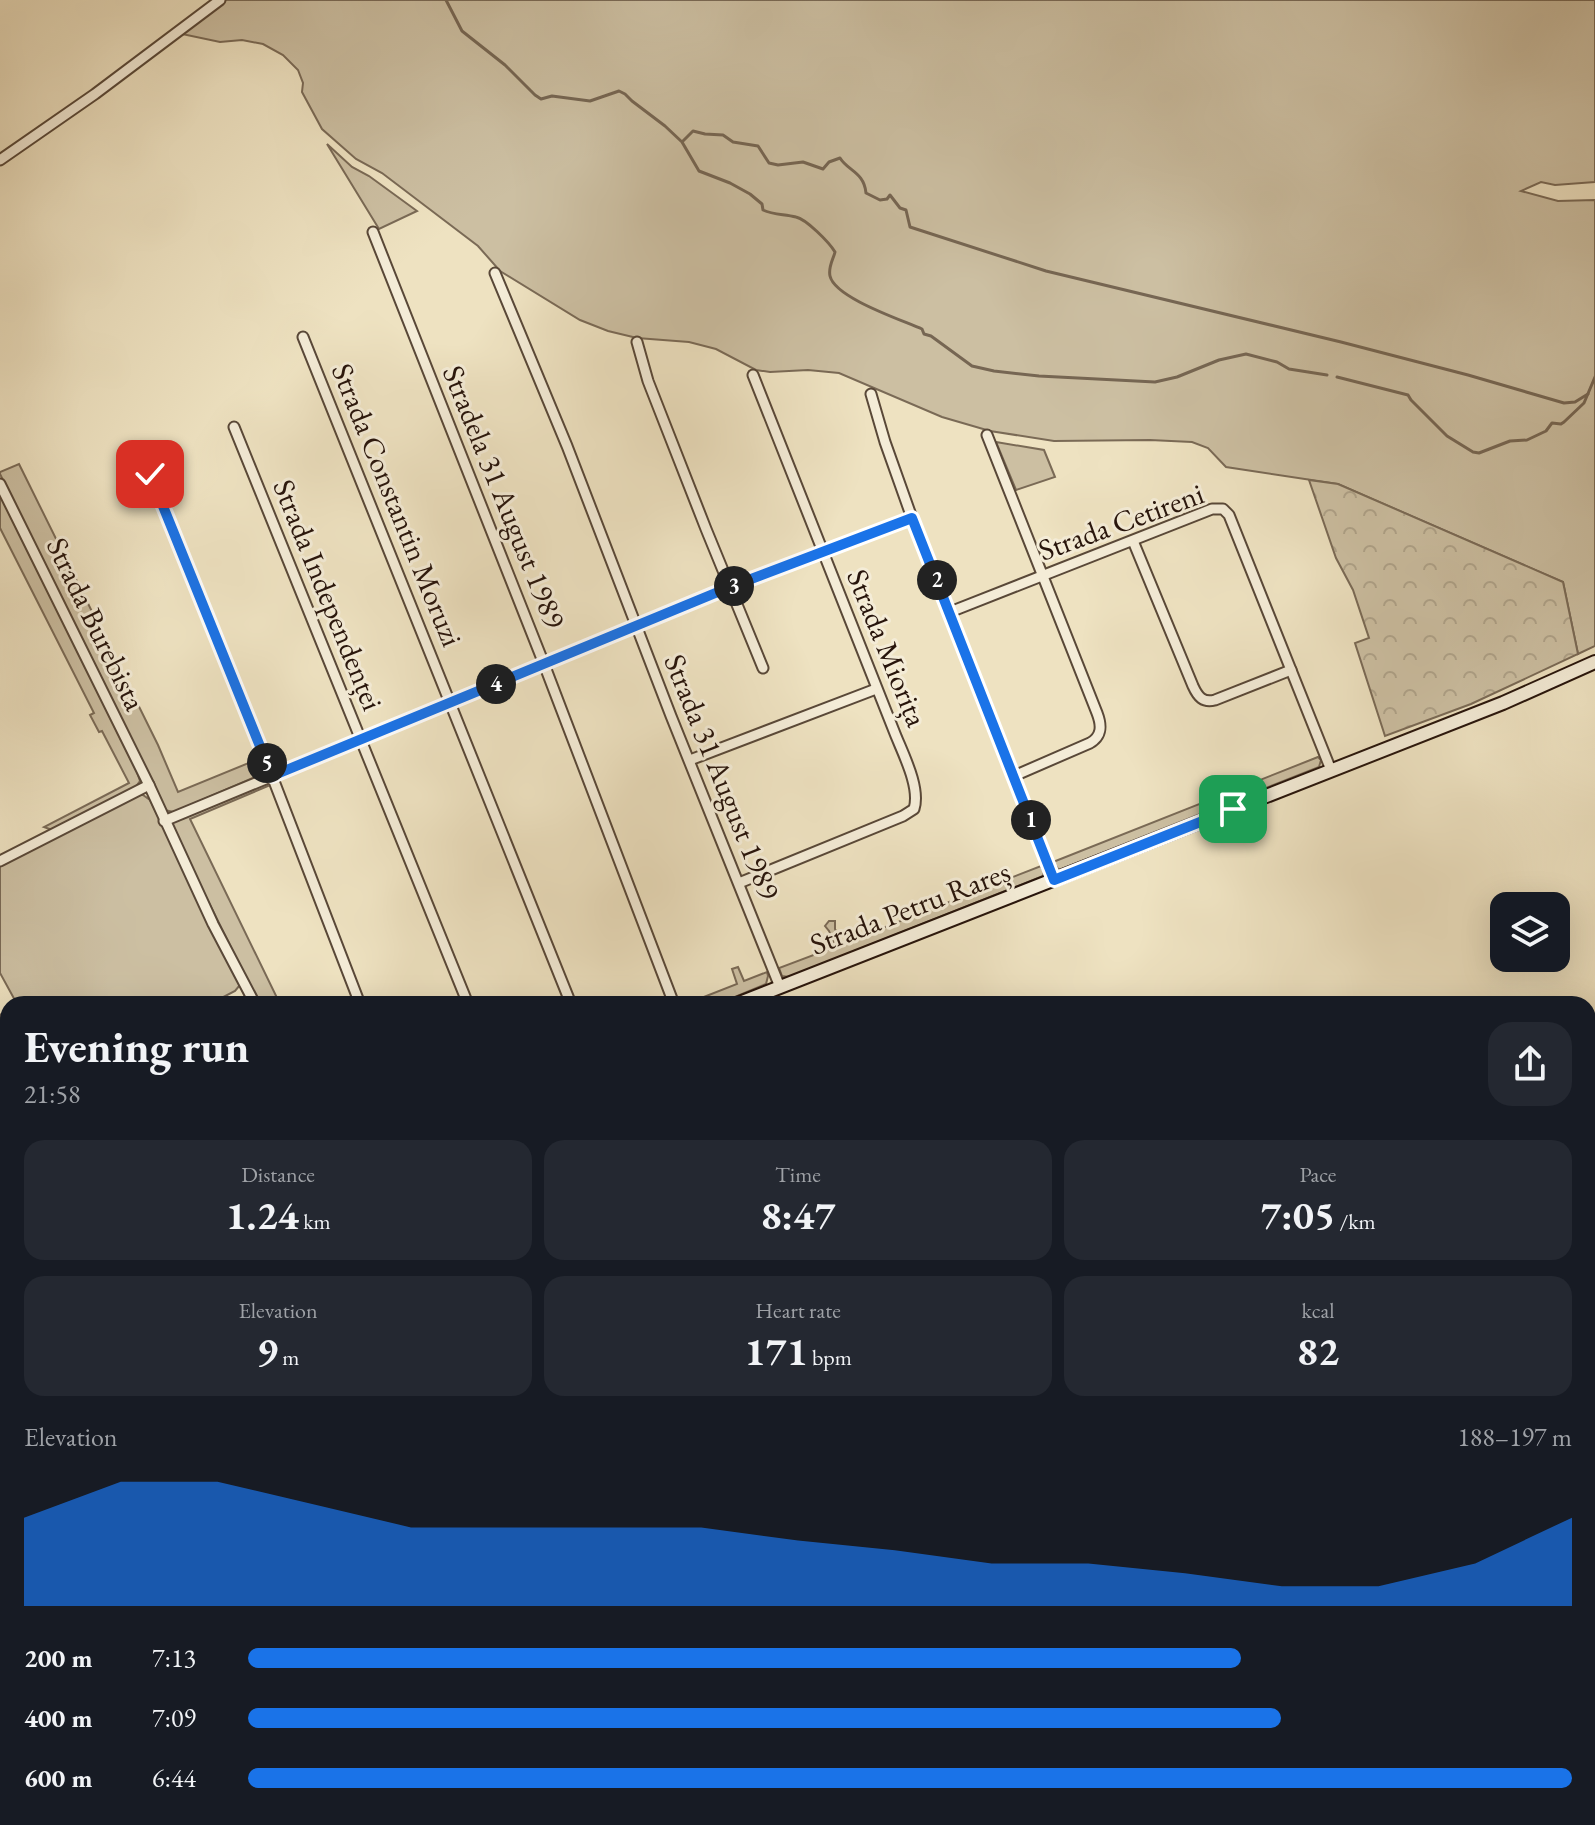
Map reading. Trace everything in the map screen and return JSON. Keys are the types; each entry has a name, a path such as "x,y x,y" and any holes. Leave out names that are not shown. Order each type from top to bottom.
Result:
{"main road":[{"name":"Strada Petru Rareș","path":"757,996 1503,703 1595,662"}],"street":[{"path":"0,160 220,0"},
{"name":"Stradela 31 August 1989","path":"373,232 671,996"},
{"name":"Strada 31 August 1989","path":"495,273 780,987"},
{"name":"Strada Constantin Moruzi","path":"303,337 568,996"},
{"path":"637,342 648,381 763,668"},
{"name":"Strada Miorița","path":"739,883 903,816 916,806 911,777 753,375"},
{"path":"871,394 912,518 1054,880"},
{"name":"Strada Independenței","path":"234,427 465,996"},
{"path":"987,435 1097,713 1100,730 1097,738 1090,743 1014,776"},
{"path":"150,474 357,996"},
{"name":"Strada Burebista","path":"0,484 251,996"},
{"name":"Strada Cetireni","path":"950,612 1212,509 1225,510 1331,770"},
{"path":"164,821 730,587 912,518"},
{"path":"1133,541 1200,698 1215,700 1291,670"},
{"path":"690,760 876,689"},
{"path":"0,861 149,785"}],"green space":[{"path":"226,0 1595,0 1595,182 1555,185 1541,182 1521,191 1558,201 1595,200 1595,646 1578,654 1563,582 1338,484 1226,467 1208,448 1192,442 1054,441 990,431 942,417 839,373 756,370 716,349 689,342 637,338 580,320 500,271 478,246 382,173 356,159 322,129 302,92 303,83 298,70 283,55 263,44 242,40 220,42 182,34"},
{"path":"327,144 352,167 417,211 379,229"},
{"path":"996,442 1044,450 1055,477 1016,490"},
{"path":"19,464 158,745 178,792 256,760 262,774 174,812 164,810 0,474"},
{"path":"1309,480 1338,484 1563,582 1578,654 1471,704 1385,736 1355,643 1369,638 1353,590 1336,558"},
{"path":"0,495 140,781 134,789 52,830 44,827 129,783 102,731 99,732 90,715 94,713 0,528"},
{"path":"1318,757 1321,760 1319,767 1059,870 1053,862"},
{"path":"266,782 268,786 190,819 276,996 255,996 171,826 173,821"},
{"path":"143,795 150,800 240,985 225,996 13,996 0,973 0,866"},
{"path":"1041,866 1043,876 789,977 782,976 779,968 835,947 825,926 829,921 835,921 842,944"},
{"path":"738,967 744,981 767,972 766,984 737,996 706,996 737,984 732,969"}],"waterway":[{"path":"446,0 462,31 505,65 535,95 541,99 552,96 590,101 619,91 625,94 682,142 699,171 750,194 762,204 763,210 800,219 817,232 835,252 830,276 844,292 870,307 922,329 924,334 972,366 1039,376 1155,382 1246,354 1277,362 1289,369 1327,375"},
{"path":"683,141 693,131 723,135 733,142 758,146 769,163 778,165 803,162 823,169 829,162 840,158 862,180 866,193 880,200 890,195 900,208 906,210 910,227 1046,271 1341,342 1564,403 1575,402 1588,394"},
{"path":"1337,377 1408,395 1447,436 1479,453 1510,441 1527,440 1546,431 1552,423 1561,424 1584,403 1595,377"}],"route":[{"path":"150,474 272,776 730,587 912,518 1054,880 1233,809"}]}
